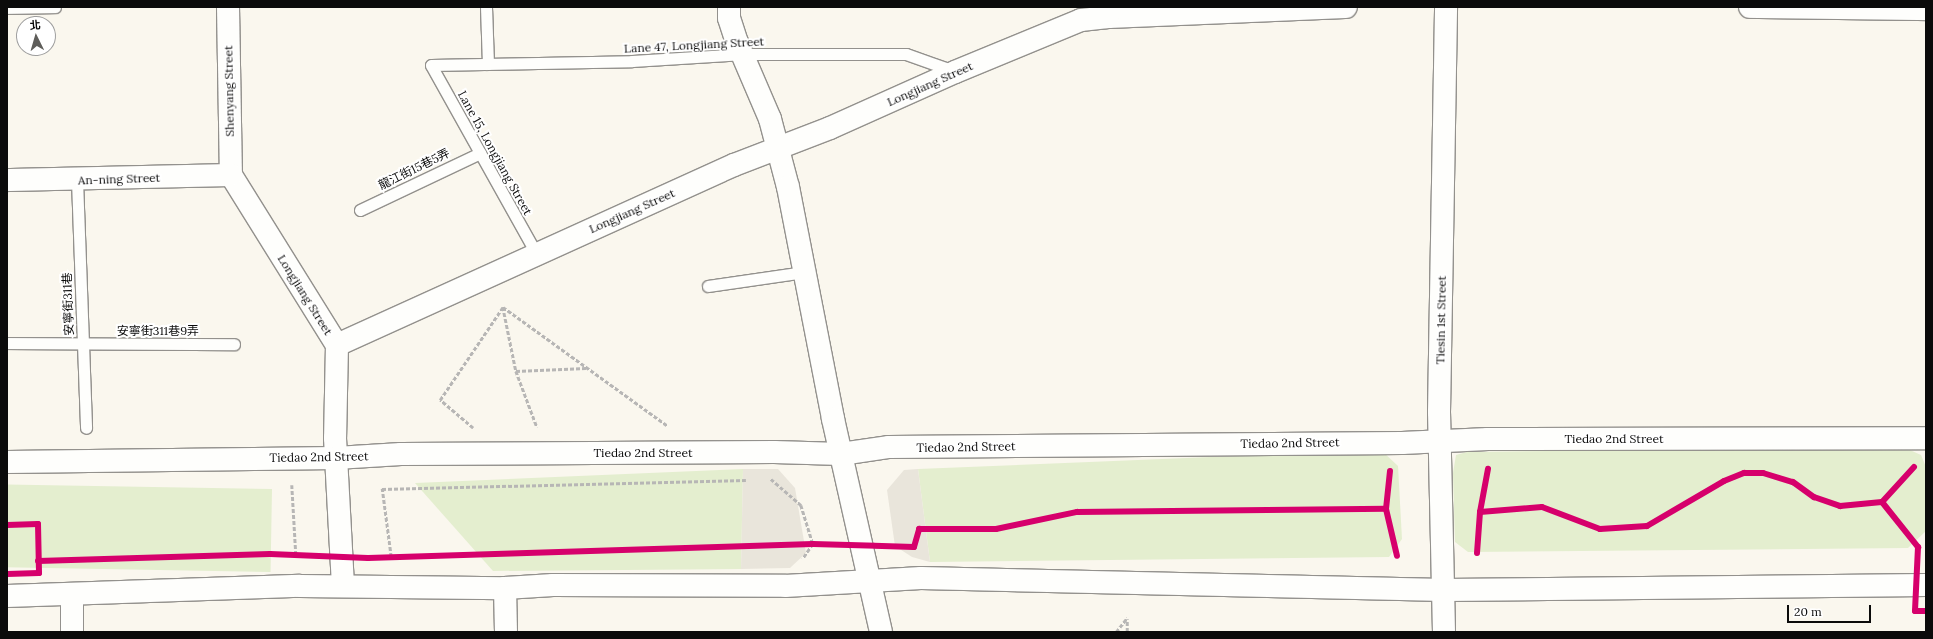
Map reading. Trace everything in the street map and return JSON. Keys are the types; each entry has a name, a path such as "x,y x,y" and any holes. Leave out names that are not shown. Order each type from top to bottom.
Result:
{"street":[{"name":"Shenyang Street","path":"228,7 231,175"},
{"path":"728,7 729,18 770,119 788,187 841,454 881,632"},
{"name":"Longjiang Street","path":"231,175 337,346 536,253 734,165 830,128 955,72 1081,20 1108,12 1346,7"},
{"name":"Tiesin 1st Street","path":"1444,632 1440,441 1446,7"},
{"path":"1750,7 1926,9"},
{"name":"An-ning Street","path":"7,180 77,180 231,175"},
{"path":"337,346 336,458 343,586"},
{"name":"Tiedao 2nd Street","path":"7,462 336,458 401,454 766,452 841,454 889,447 1402,443 1440,441 1926,438"},
{"path":"7,596 343,586 505,588 553,585 785,586 922,578 1444,590 1926,585"},
{"path":"505,588 506,632"},
{"path":"72,594 72,632"}],"lane":[{"path":"7,8 55,7"},
{"path":"486,7 488,64"},
{"name":"Lane 47, Longjiang Street","path":"431,65 632,61 744,54 906,54 955,72"},
{"name":"Lane 15, Longjiang Street","path":"431,65 536,253"},
{"name":"龍江街15巷5弄","path":"360,210 480,152"},
{"name":"安寧街311巷","path":"77,180 86,428"},
{"path":"708,286 804,272"},
{"name":"安寧街311巷9弄","path":"7,343 234,344"}],"path":[{"path":"503,307 671,428"},
{"path":"503,307 516,371 538,430"},
{"path":"478,433 440,400 503,307"},
{"path":"516,371 587,368"},
{"path":"765,480 773,479 801,505 813,544"},
{"path":"391,557 382,489 749,480"},
{"path":"292,485 293,554 304,555"},
{"path":"806,544 820,544"},
{"path":"802,560 813,544"},
{"path":"383,557 399,557"},
{"path":"1116,632 1127,618 1127,632"}],"green space":[{"path":"1903,447 1921,455 1926,467 1926,531 1908,548 1468,552 1455,542 1453,473 1456,455 1467,452"},
{"path":"1381,450 1398,466 1402,539 1389,557 930,562 918,469"},
{"path":"743,469 741,569 493,571 415,483"},
{"path":"7,484 272,489 271,572 7,567"}],"shaded area":[{"path":"743,469 778,469 795,488 806,553 790,568 741,569"},
{"path":"918,469 930,562 912,557 895,546 887,490 904,470"}],"cycle path":[{"path":"1914,467 1882,502 1918,547 1915,611 1926,611"},
{"path":"1477,553 1480,512 1488,469"},
{"path":"1390,471 1386,509 1397,556"},
{"path":"1480,512 1542,507 1600,529 1647,526 1724,481 1744,473 1763,473 1793,482 1814,497 1840,506 1882,502"},
{"path":"38,561 270,554 368,558 813,544 914,547 919,529 996,529 1077,512 1386,509"},
{"path":"7,525 38,524 39,573 7,574"}]}
